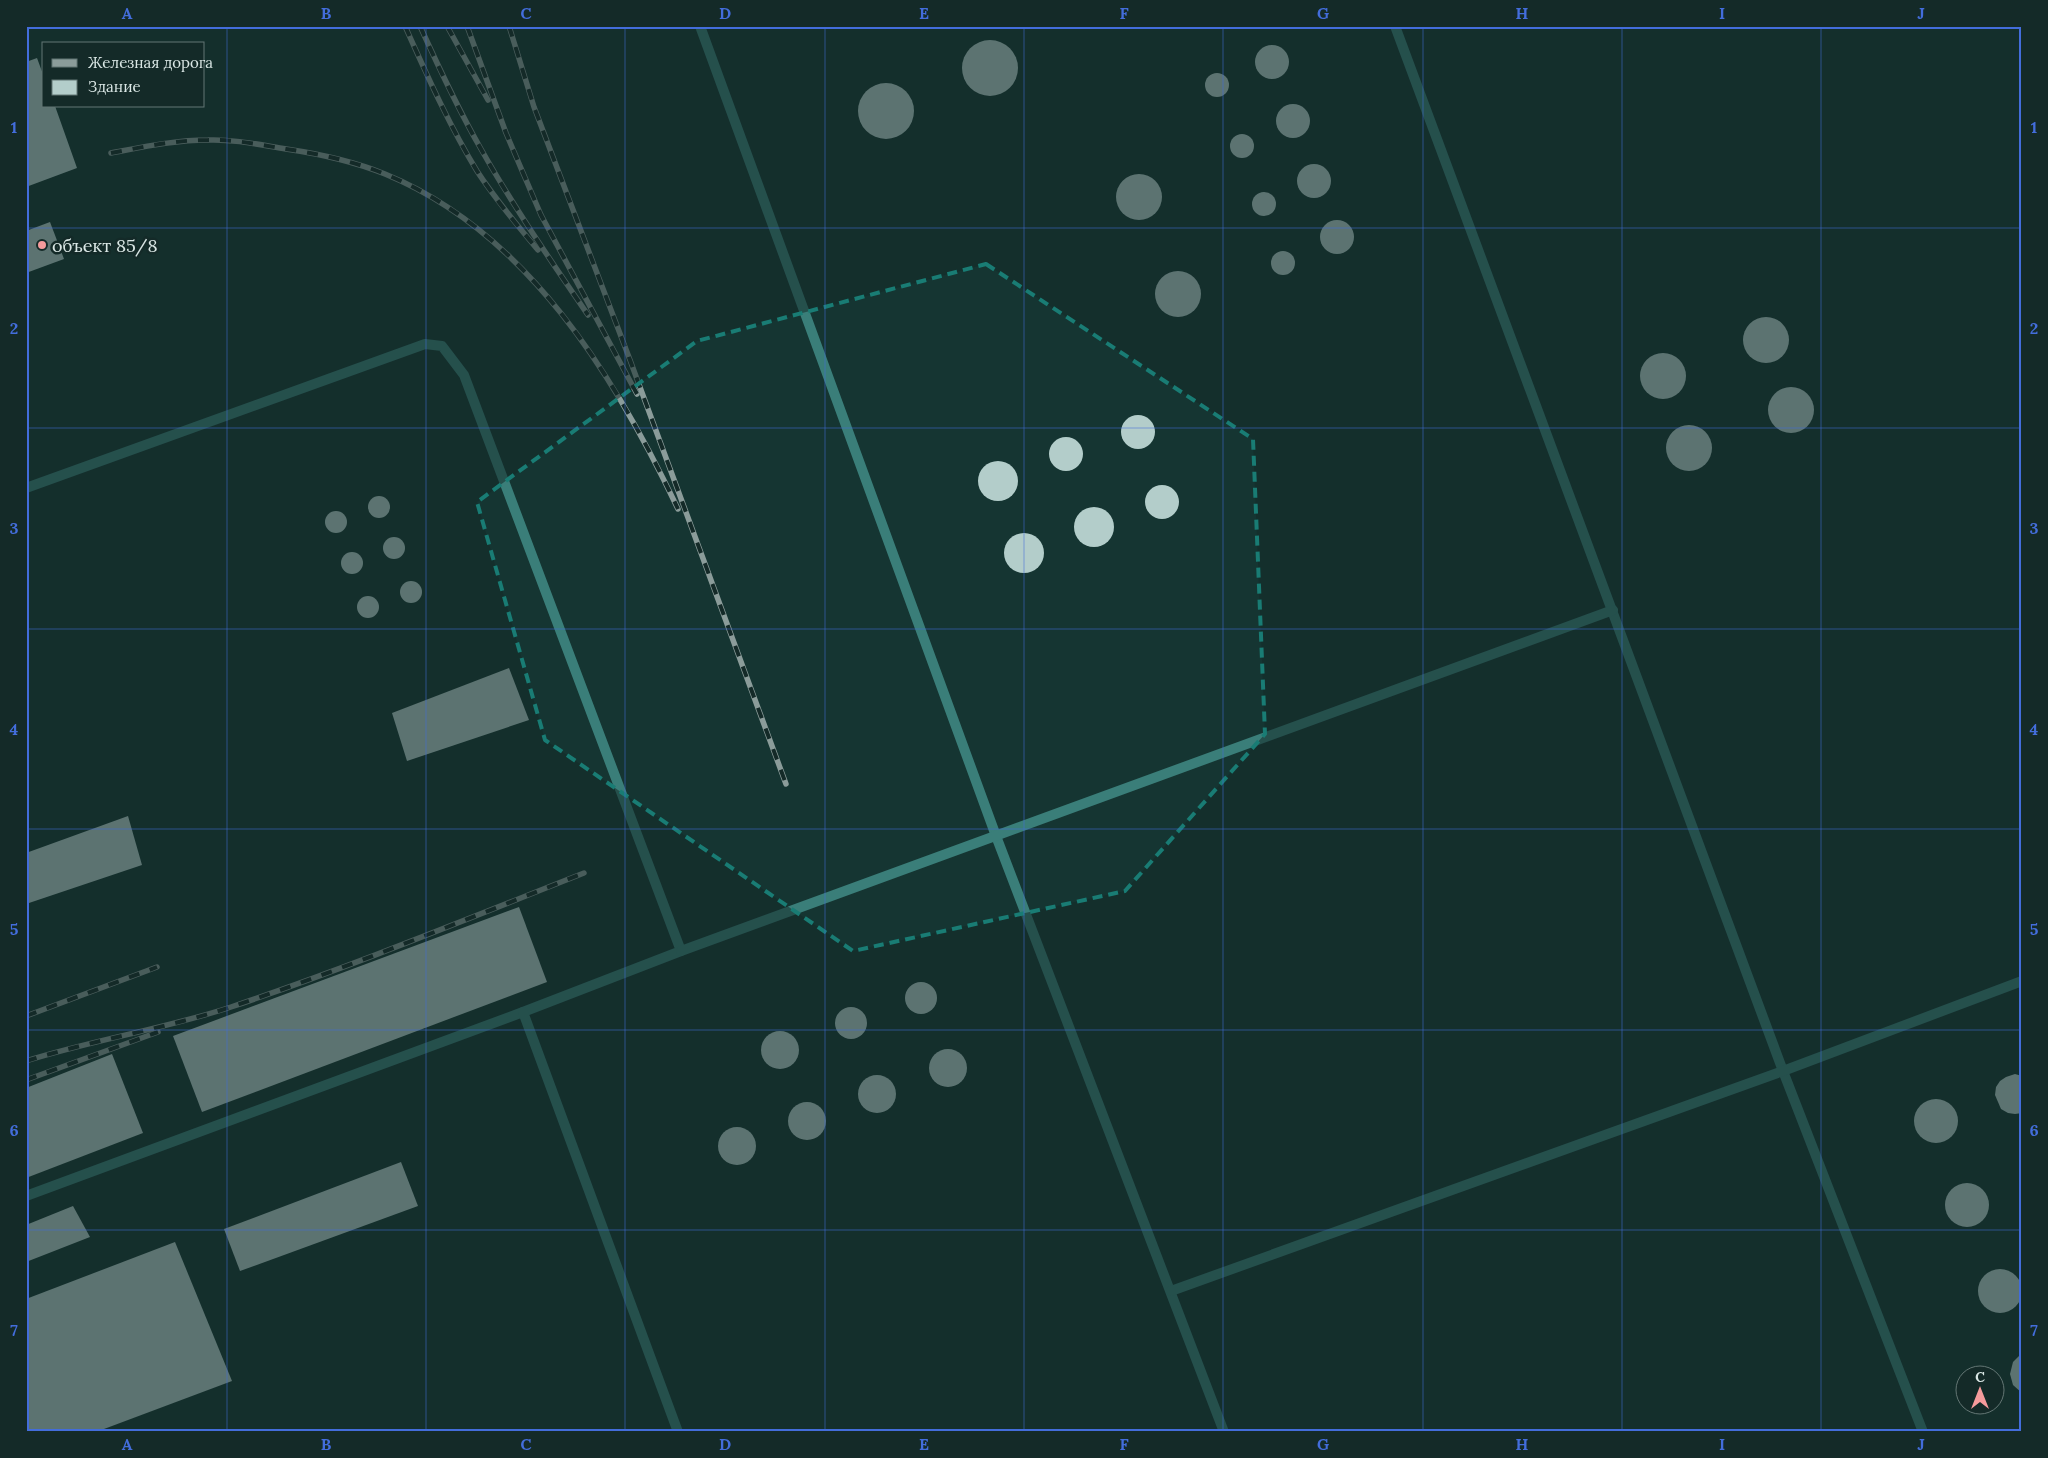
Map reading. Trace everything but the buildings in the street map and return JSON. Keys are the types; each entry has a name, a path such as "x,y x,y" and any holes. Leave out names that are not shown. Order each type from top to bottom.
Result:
{"lane":[{"path":"700,26 996,836 1224,1432"},
{"path":"1395,26 1783,1071 1923,1432"},
{"path":"26,488 425,344 442,346 464,375 682,951"},
{"path":"26,1196 523,1012 682,951 1613,610"},
{"path":"1171,1291 1783,1071 2022,981"},
{"path":"523,1012 678,1432"}],"highlighted area":[{"path":"986,264 1253,439 1265,734 1125,891 853,951 545,740 477,502 697,341"}],"shaded area":[{"path":"26,26 2022,26 2022,1432 26,1432"}],"railway":[{"path":"405,26 448,118 477,171 499,202 538,250"},
{"path":"420,26 457,104 493,170 588,315"},
{"path":"447,26 488,100"},
{"path":"467,26 506,133 541,215 637,394"},
{"path":"509,26 534,107 630,360 786,784"},
{"path":"111,153 183,141 228,140 299,151 361,165 385,174 436,200 482,232 523,270 561,313 595,360 626,409 678,509"},
{"path":"26,1061 206,1015 276,992 584,873"},
{"path":"26,1016 157,967"},
{"path":"26,1080 158,1032"}],"place":[{"name":"объект 85/8","path":"42,245"}]}
